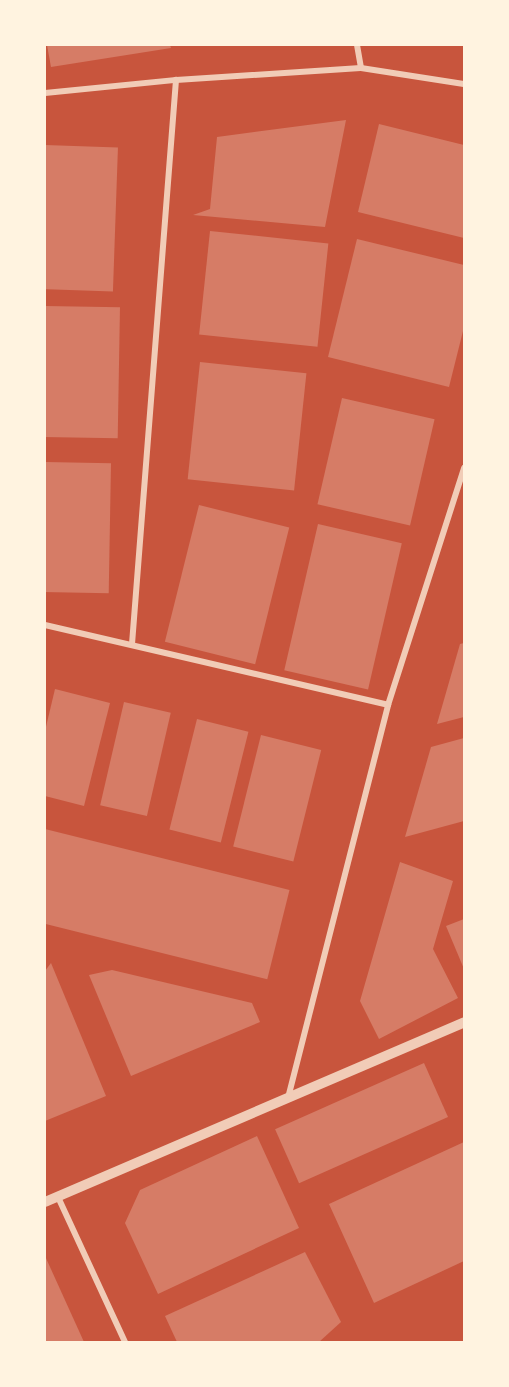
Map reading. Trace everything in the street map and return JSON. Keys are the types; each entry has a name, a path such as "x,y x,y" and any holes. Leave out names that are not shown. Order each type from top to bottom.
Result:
{"street":[{"path":"357,45 361,68"},
{"path":"45,93 176,80 361,68 464,84"},
{"path":"132,644 176,80"},
{"path":"288,1098 388,705 464,468"},
{"path":"45,625 388,705"},
{"path":"45,1202 464,1022"},
{"path":"58,1197 125,1342"}],"building":[{"path":"47,45 170,45 171,48 51,67"},
{"path":"346,120 325,227 193,215 210,209 217,137"},
{"path":"379,124 464,145 464,238 358,212"},
{"path":"45,145 118,148 113,291 45,289"},
{"path":"210,231 328,243 317,347 199,334"},
{"path":"357,239 464,265 464,327 449,387 328,357"},
{"path":"45,306 120,307 118,438 45,437"},
{"path":"200,362 306,373 294,491 188,479"},
{"path":"342,398 435,419 410,526 317,504"},
{"path":"45,462 111,463 109,593 45,592"},
{"path":"199,505 289,527 255,664 165,642"},
{"path":"318,524 402,543 368,690 284,670"},
{"path":"464,643 464,717 437,724 460,644"},
{"path":"55,689 110,703 84,806 45,796 45,731"},
{"path":"124,702 171,713 147,816 100,805"},
{"path":"197,719 248,732 221,842 169,830"},
{"path":"261,735 321,750 293,862 233,847"},
{"path":"464,738 464,821 405,837 431,747"},
{"path":"45,829 290,890 267,979 45,924"},
{"path":"400,862 453,881 433,949 458,998 379,1039 360,1001"},
{"path":"464,919 464,969 446,926"},
{"path":"51,963 106,1096 45,1121 45,971"},
{"path":"112,970 252,1003 260,1022 131,1076 89,975"},
{"path":"424,1063 448,1117 299,1183 275,1129"},
{"path":"257,1136 299,1228 158,1294 125,1223 140,1190"},
{"path":"464,1142 464,1261 374,1303 329,1204"},
{"path":"305,1252 341,1322 319,1342 177,1342 165,1316"},
{"path":"45,1256 84,1342 45,1342"}]}
